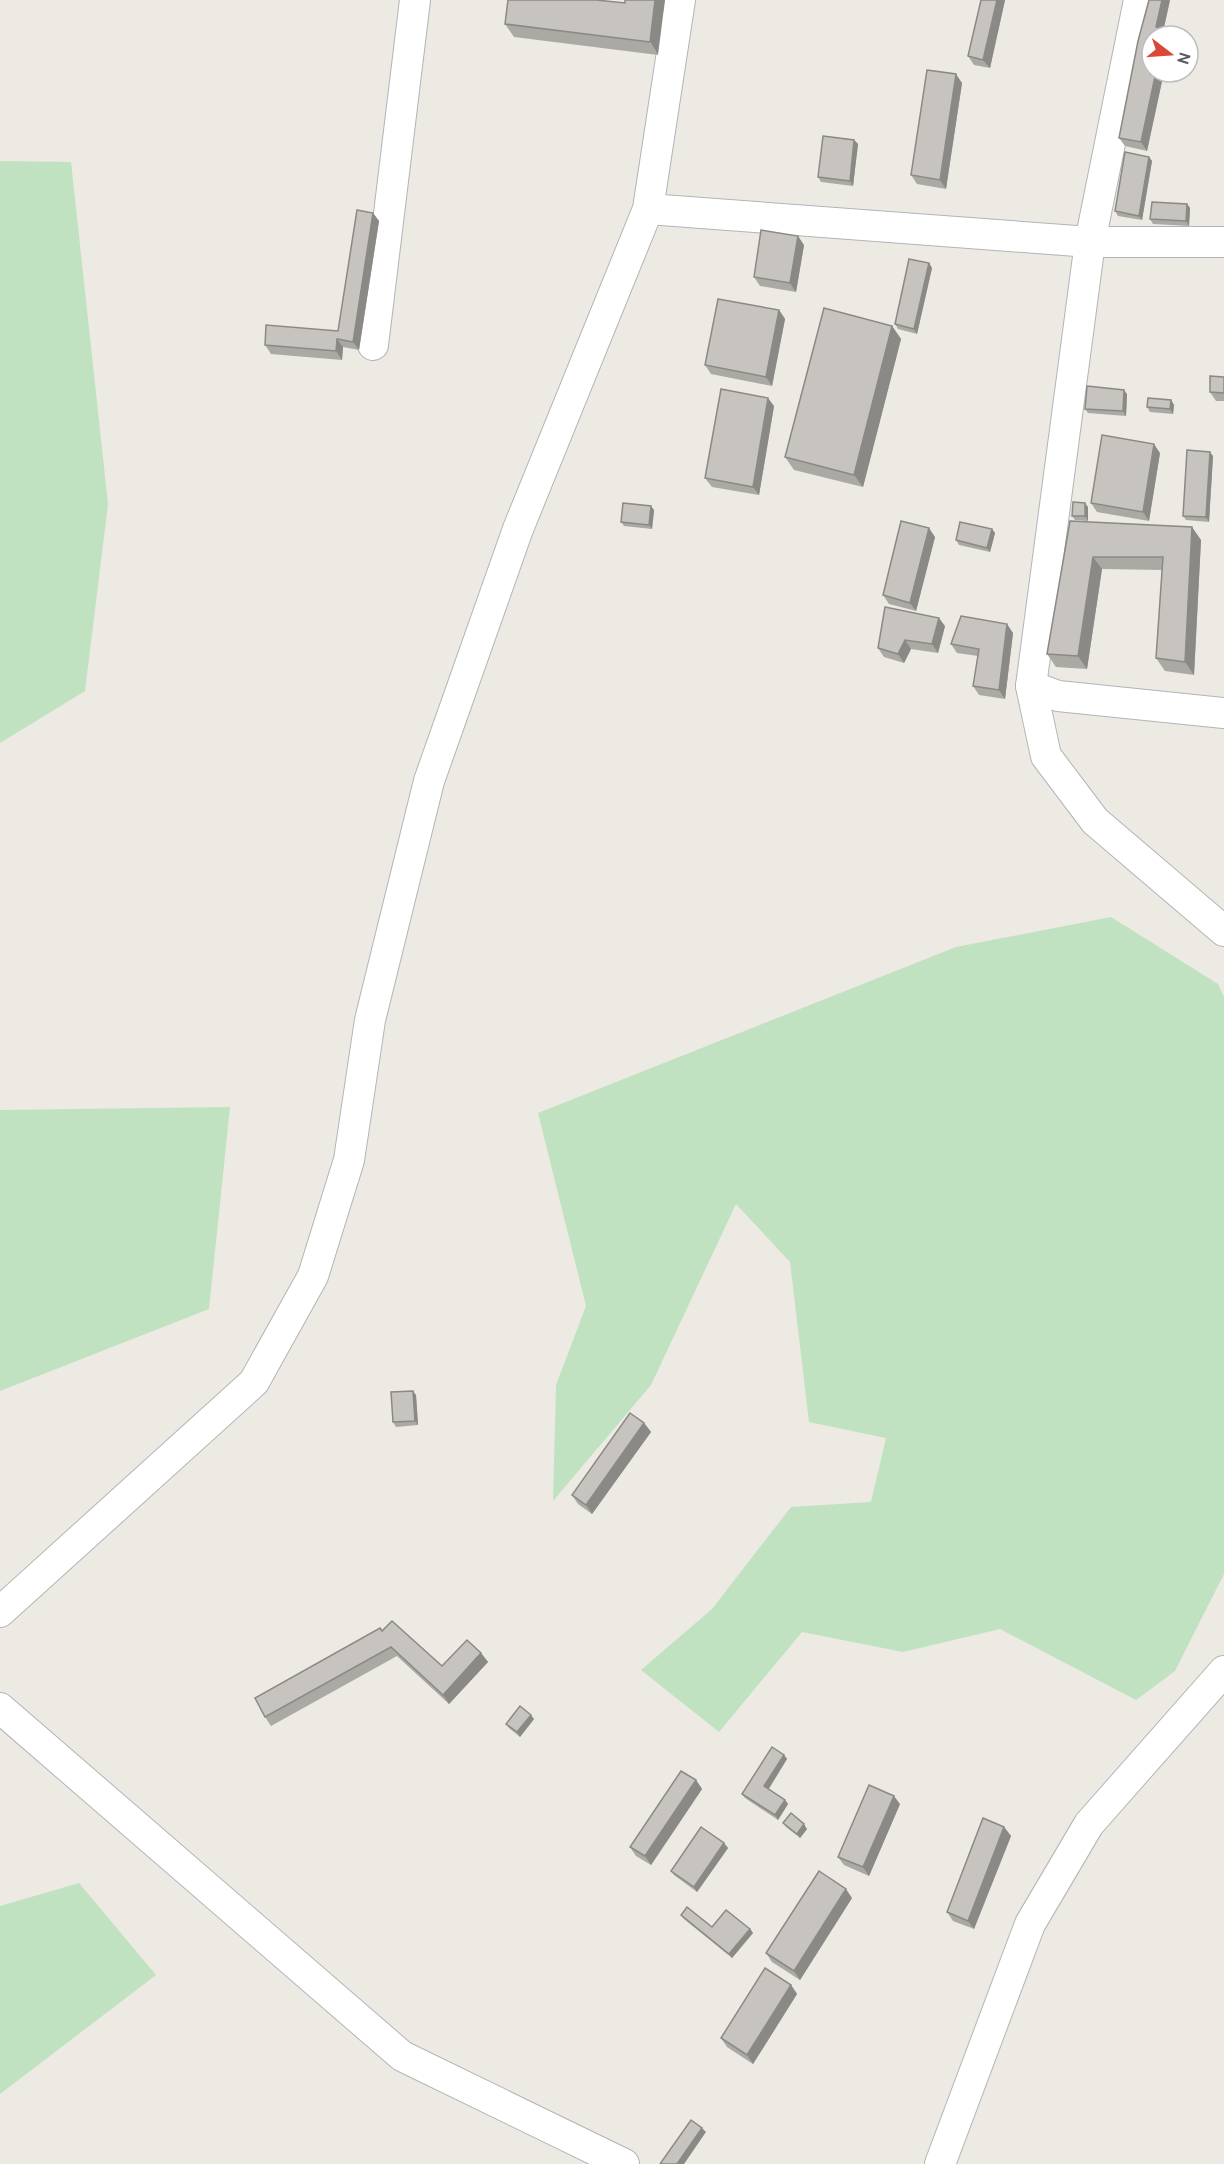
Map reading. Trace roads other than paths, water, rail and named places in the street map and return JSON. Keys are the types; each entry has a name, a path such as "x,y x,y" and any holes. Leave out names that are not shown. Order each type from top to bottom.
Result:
{"street":[{"path":"373,345 416,0"},
{"path":"0,1612 254,1382 313,1276 350,1160 370,1020 429,781 518,529 648,209 680,0"},
{"path":"1138,0 1090,242 1031,686 1046,756 1095,821 1224,931"},
{"path":"648,209 1090,242 1224,242"},
{"path":"1031,686 1058,696 1224,713"},
{"path":"940,2164 1030,1924 1089,1824 1224,1671"},
{"path":"0,1708 402,2056 624,2164"}]}
